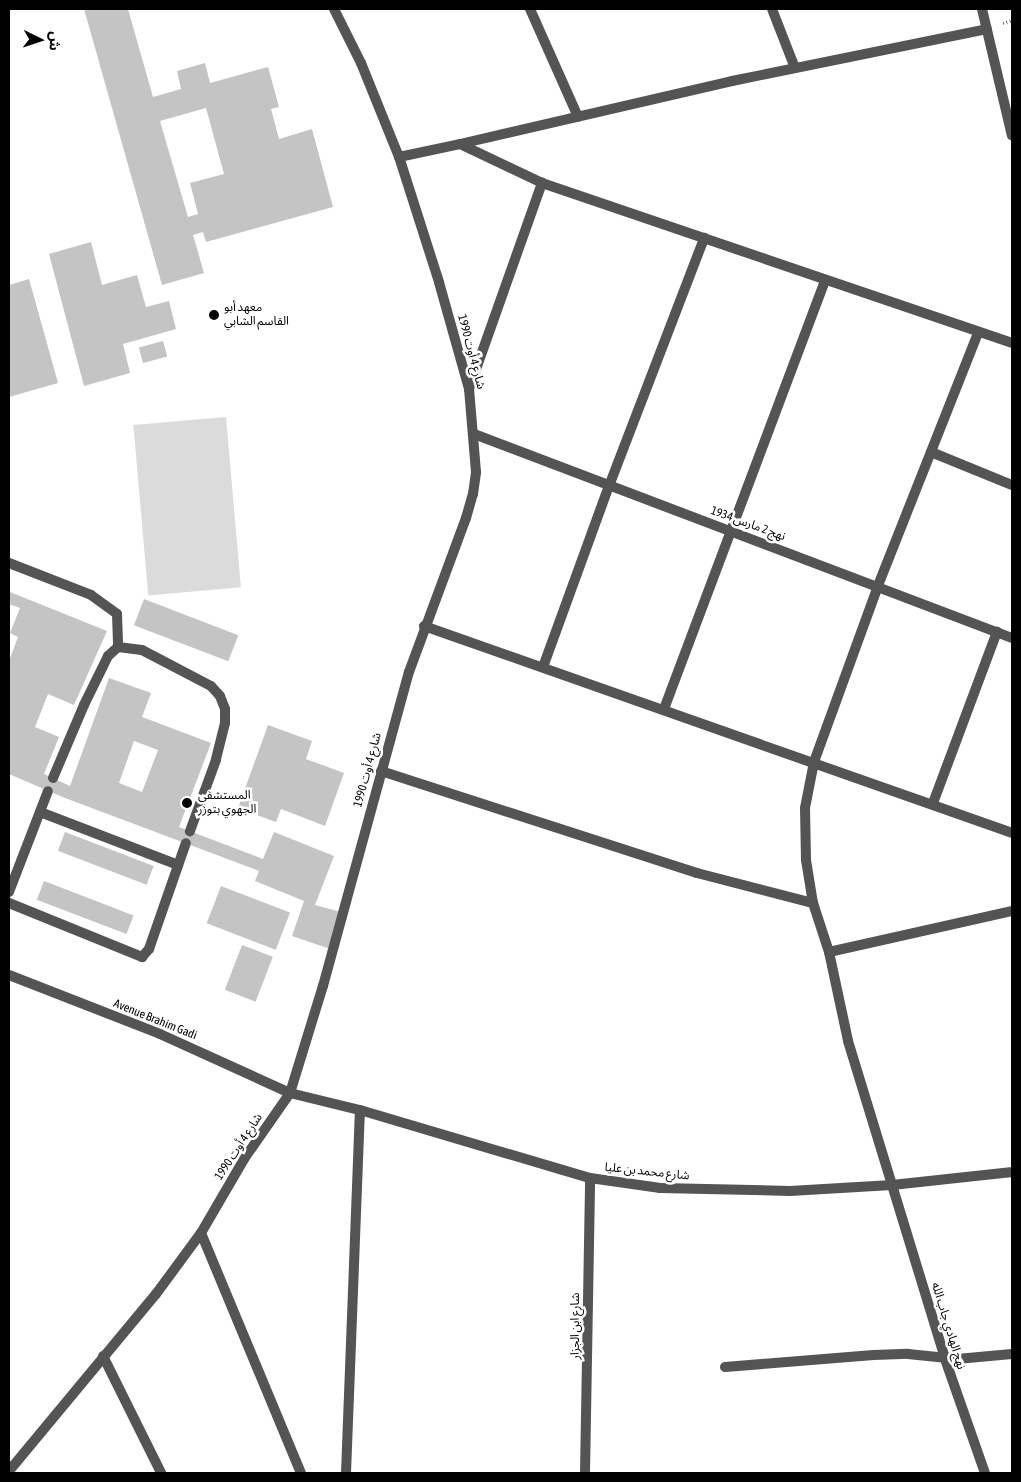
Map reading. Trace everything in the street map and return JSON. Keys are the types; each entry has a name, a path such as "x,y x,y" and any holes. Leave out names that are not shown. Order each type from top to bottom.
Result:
{"street":[{"name":"شارع 4 أوت 1990","path":"9,1471 156,1294 201,1233 244,1159 290,1093 320,996 381,771 424,626 466,518 473,494 476,472 470,389 440,282 399,157 361,63 334,9"},
{"path":"530,9 578,116"},
{"path":"772,9 795,68"},
{"path":"982,9 1012,136"},
{"path":"399,157 795,68 987,29"},
{"path":"460,144 542,183 1012,343"},
{"path":"470,389 542,183"},
{"path":"543,667 609,486 704,238"},
{"path":"664,709 826,281"},
{"name":"نهج الهادي جاب الله","path":"978,332 878,586 814,762 805,808 806,860 813,903 829,952 848,1041 945,1359 985,1473"},
{"name":"نهج 2 مارس 1934","path":"474,434 1012,638"},
{"path":"931,452 1012,485"},
{"path":"9,563 91,595 117,614 118,647"},
{"path":"424,626 933,803 1012,833"},
{"path":"933,803 996,632"},
{"path":"53,778 84,705 108,656 118,647 142,650 211,686 220,696 225,709 226,723 216,760 190,831"},
{"path":"381,771 697,873 813,903"},
{"path":"9,892 48,791"},
{"path":"40,812 178,865"},
{"path":"9,903 142,957 149,949 186,843"},
{"path":"829,952 1012,911"},
{"name":"Avenue Brahim Gadi","path":"10,979 160,1034 290,1093"},
{"name":"شارع محمد بن عليا","path":"290,1093 360,1110 590,1178 660,1188 790,1191 892,1185 1012,1172"},
{"path":"346,1473 360,1110"},
{"name":"شارع ابن الجزار","path":"585,1473 590,1178"},
{"path":"201,1233 301,1473"},
{"path":"725,1367 874,1355 908,1354 945,1359 1012,1354"},
{"path":"103,1356 160,1473"}],"shaded area":[{"path":"226,417 241,587 148,595 133,425"}],"building":[{"path":"84,9 128,9 153,97 181,89 177,71 205,63 210,83 268,67 279,107 271,109 279,139 312,129 333,207 206,242 203,232 193,235 204,273 162,285","holes":["206,108 224,174 190,183 198,214 188,217 160,121"]},
{"path":"91,242 102,285 137,275 146,307 169,301 176,329 123,344 130,373 84,386 49,254"},
{"path":"29,279 58,383 9,397 9,285"},
{"path":"163,341 167,356 143,363 139,347"},
{"path":"10,592 107,631 74,705 48,694 35,727 59,737 44,774 70,786 109,678 151,693 142,717 211,743 179,827 263,859 274,832 334,856 315,905 341,912 330,949 292,936 304,901 255,881 259,871 65,798 9,774 9,661 18,637 10,633 20,608 9,604","holes":["134,741 158,750 142,792 119,783"]},
{"path":"144,599 238,635 228,661 134,625"},
{"path":"268,725 312,741 306,759 344,773 325,826 281,809 276,822 238,808"},
{"path":"65,832 154,866 147,885 58,851"},
{"path":"44,881 134,915 126,934 37,900"},
{"path":"221,886 290,913 276,950 207,923"},
{"path":"242,945 273,957 256,1002 225,990"}],"place":[{"name":"معهد أبو القاسم الشابي","path":"214,315"},
{"name":"المستشفى الجهوي بتوزر","path":"187,803"}]}
